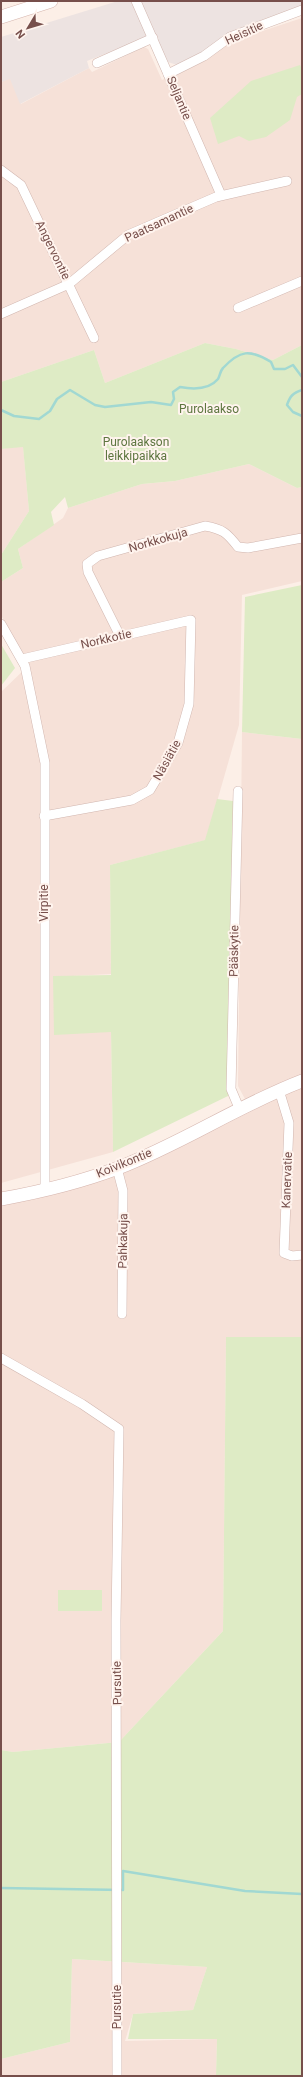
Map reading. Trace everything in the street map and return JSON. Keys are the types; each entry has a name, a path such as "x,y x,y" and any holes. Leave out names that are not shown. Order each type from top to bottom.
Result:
{"main road":[{"path":"1,17 51,1"},
{"name":"Koivikontie","path":"1,1199 45,1190 117,1168 239,1108 302,1080"}],"street":[{"name":"Seljantie","path":"136,1 221,195"},
{"name":"Heisitie","path":"168,74 204,56 230,37 302,10"},
{"path":"97,63 153,38"},
{"name":"Angervontie","path":"1,170 21,185 70,284 94,338"},
{"name":"Paatsamantie","path":"1,314 70,284 128,235 221,195 288,181"},
{"path":"238,308 302,281"},
{"name":"Norkkokuja","path":"120,636 88,572 87,564 98,556 205,526 219,528 227,533 238,547 248,548 302,538"},
{"name":"Norkkotie","path":"22,659 191,620"},
{"name":"Näsiätie","path":"44,816 132,800 150,790 178,743 189,704 191,620"},
{"name":"Virpitie","path":"1,624 25,666 44,763 45,1190"},
{"name":"Pääskytie","path":"238,791 231,1089 239,1108"},
{"name":"Kanervatie","path":"279,1090 289,1123 284,1253 292,1256 302,1255"},
{"name":"Pahkakuja","path":"117,1168 123,1191 122,1314"},
{"name":"Pursutie","path":"1,1358 82,1404 119,1429 116,1621 117,2076"}],"shaded area":[{"path":"118,1 302,1 302,6 229,34 201,54 177,65 168,62 155,34 87,61 89,68 20,104 10,79 1,82 1,37"},
{"path":"302,18 302,345 273,360 236,349 205,343 105,383 94,350 1,382 1,82 10,78 21,104 89,68 92,72 144,47 148,49 162,80 205,61 232,41"},
{"path":"23,446 29,511 1,555 1,449"},
{"path":"249,464 297,488 302,487 302,581 242,595 239,725 206,840 110,865 111,974 53,977 111,1032 113,1152 1,1183 1,692 28,666 1,615 1,582 23,568 18,549 63,518 68,508 142,484 175,481"},
{"path":"242,732 302,739 302,1074 245,1099 238,1086"},
{"path":"302,1083 302,1338 226,1337 223,1631 119,1742 13,1752 1,1750 1,1203 112,1175"},
{"path":"72,1959 207,1967 193,2010 133,2014 125,2041 217,2039 216,2076 1,2076 1,2059 70,2042"}],"green space":[{"path":"300,65 302,69 302,94 297,97 290,120 266,137 249,141 239,136 218,144 210,118 251,81"},
{"name":"Purolaakso","path":"205,343 236,349 273,360 302,345 302,487 297,488 249,464 175,481 142,484 68,508 65,497 51,512 54,525 18,549 23,568 1,582 1,555 29,511 23,447 1,449 1,382 94,350 105,383"},
{"path":"302,585 302,739 242,732 245,597"},
{"path":"1,644 15,668 1,686"},
{"path":"217,799 233,801 228,1096 113,1152 111,1032 54,1035 53,976 111,975 110,865 205,840"},
{"path":"226,1337 302,1337 302,2076 216,2076 217,2039 128,2039 133,2014 193,2010 207,1967 72,1959 70,2042 1,2059 1,1750 13,1752 119,1742 223,1631"},
{"path":"58,1590 102,1590 102,1611 58,1611"}],"waterway":[{"path":"1,410 14,416 39,419 50,411 57,399 70,390 95,405 105,407 151,402 171,405 174,399 173,392 180,387 200,388 214,383 218,379 222,369 229,362 246,353 251,353 264,358 271,362 274,369 285,369 293,365 302,377"},
{"path":"302,390 292,395 287,405 293,412 302,416"},
{"path":"1,1888 123,1890 123,1871 245,1891 302,1894"}],"park label":[{"name":"Purolaakson leikkipaikka","path":"136,449"}]}
